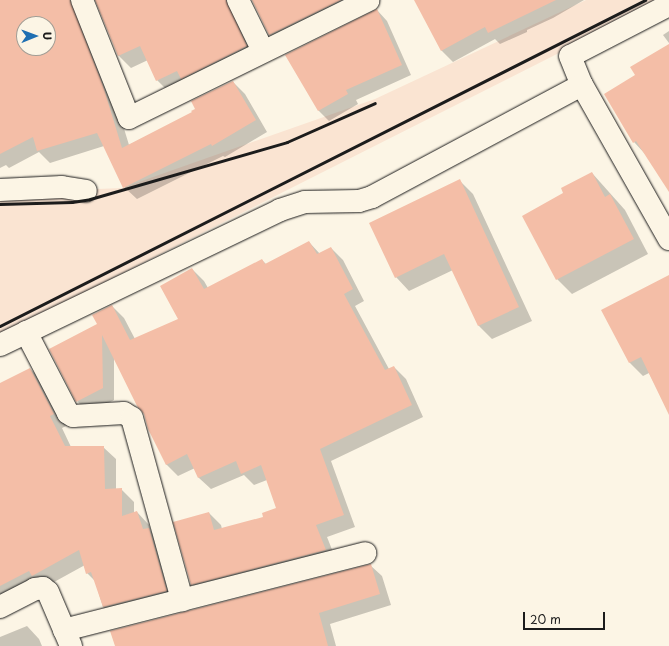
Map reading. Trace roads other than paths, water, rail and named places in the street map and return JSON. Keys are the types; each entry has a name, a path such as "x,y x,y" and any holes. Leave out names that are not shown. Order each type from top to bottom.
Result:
{"street":[{"path":"82,0 129,118 369,0"},
{"path":"238,0 263,51"},
{"path":"669,5 570,56 582,85 669,239"},
{"path":"0,345 280,210 305,202 359,201 372,197 582,85"},
{"path":"0,190 62,187 86,191"},
{"path":"26,332 68,413 73,416 124,413 132,418 182,600"},
{"path":"0,607 35,589 43,588 48,592 68,638 182,600 365,553"}],"railway":[{"path":"0,326 645,0"},
{"path":"0,204 72,202 90,199 287,142 375,103"}]}
